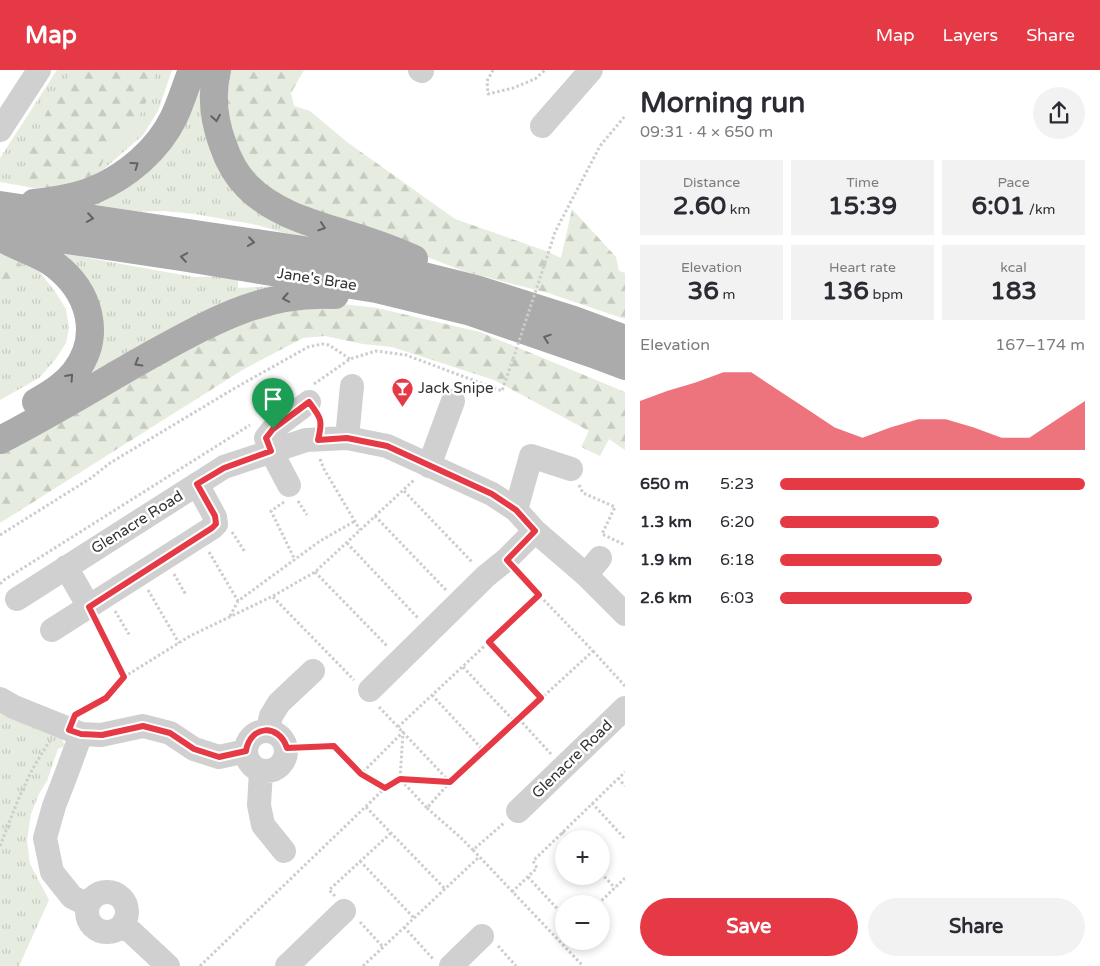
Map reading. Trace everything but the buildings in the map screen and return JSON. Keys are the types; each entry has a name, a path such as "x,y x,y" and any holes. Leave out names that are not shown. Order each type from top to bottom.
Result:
{"main road":[{"path":"2,214 93,190 115,179 140,161 158,142 174,117 192,70"},
{"path":"218,70 215,81 214,101 220,136 226,154 235,171 247,186 261,198 299,219 407,256 476,289"},
{"name":"Jane's Brae","path":"2,214 342,256 476,289 574,320 625,339"},
{"name":"Jane's Brae","path":"2,214 181,257 367,288 422,300 471,312 625,366"},
{"path":"0,236 54,264 67,276 82,294 90,319 90,334 83,360 75,373 63,385 51,394 0,422"},
{"path":"0,440 27,427 201,328 255,305 282,298 325,294 422,300"},
{"path":"574,320 613,323 625,326"},
{"path":"593,354 625,373"}],"street":[{"path":"0,130 39,70"},
{"path":"542,126 591,70"},
{"path":"347,438 352,386"},
{"path":"429,466 453,401"},
{"path":"288,493 266,438 273,429 309,402"},
{"name":"Glenacre Road","path":"17,599 224,468 306,440 347,438 387,446 492,494 516,510 535,531 593,567 625,614"},
{"path":"516,510 531,456 571,469"},
{"path":"52,630 216,524 215,516 197,484"},
{"path":"370,694 430,631 486,576 507,560 535,531"},
{"path":"66,567 97,601"},
{"path":"268,730 271,716 279,704 313,671"},
{"path":"0,700 70,730 102,735 143,726 170,733 194,749 219,757 246,751"},
{"name":"Glenacre Road","path":"518,810 625,708"},
{"path":"70,730 66,775 54,806 45,838 52,872 72,897 88,905 96,894 102,892 109,891 121,896 127,908 127,915 123,924 168,966"},
{"path":"268,730 281,736 287,748 287,755 284,761 280,766 268,772 261,771 250,764 246,751 250,738 255,734 268,730"},
{"path":"261,771 259,805 263,825 284,851"},
{"path":"287,966 348,911"},
{"path":"451,966 482,936"}],"path":[{"path":"493,70 487,81 488,94 513,88 535,79 545,70"},
{"path":"512,359 555,232 600,146 625,116"},
{"path":"0,535 91,478 110,463 235,388 308,347 322,344 329,345 350,359"},
{"path":"318,440 316,449 324,469 360,530"},
{"path":"0,846 20,794 41,753 70,730 75,715 106,698 124,677 190,636 273,596 315,572 429,466"},
{"path":"571,469 583,493 615,507 602,534 625,545"},
{"path":"404,491 486,576"},
{"path":"288,493 271,511 295,560"},
{"path":"375,516 459,603"},
{"path":"230,617 238,601 320,541 355,521"},
{"path":"199,536 238,601"},
{"path":"346,543 430,631"},
{"path":"507,560 625,686"},
{"path":"315,572 401,660"},
{"path":"139,575 179,643"},
{"path":"398,727 539,595"},
{"path":"273,596 370,694 450,782"},
{"path":"97,601 130,636"},
{"path":"97,601 124,677"},
{"path":"489,642 541,698"},
{"path":"427,808 450,782 593,651"},
{"path":"463,666 564,767"},
{"path":"432,695 484,751"},
{"path":"361,774 403,732"},
{"path":"403,732 400,779 427,808 473,850 555,937"},
{"path":"287,748 334,746 361,774 385,788"},
{"path":"564,830 625,772"},
{"path":"618,778 625,786"},
{"path":"200,966 385,788 400,779 450,782"},
{"path":"592,803 625,839"},
{"path":"366,807 445,889"},
{"path":"473,850 518,810"},
{"path":"384,947 329,890 391,833"},
{"path":"512,892 538,868 533,860 555,839"},
{"path":"363,966 479,857"},
{"path":"360,862 414,918"},
{"path":"528,877 555,906"},
{"path":"608,895 625,878"},
{"path":"610,883 615,888"},
{"path":"404,927 440,966"},
{"path":"568,950 583,966"}],"green space":[{"path":"57,70 172,70 158,111 143,135 97,175 34,188 0,182 0,158"},
{"path":"73,70 157,70 147,100 133,129 104,159 97,175 72,186 34,188 13,177 29,161 28,146"},
{"path":"227,70 304,70 291,93 294,106 310,111 347,142 455,219 561,258 572,209 616,257 619,271 625,273 625,319 548,293 463,271 285,204 241,163 223,94"},
{"path":"201,78 200,104 205,128 369,251 257,225 195,214 165,211 125,212 94,208 96,192"},
{"path":"58,250 88,258 194,277 238,276 238,288 274,286 230,302 0,425 52,395 86,348"},
{"path":"0,252 31,261 66,309 69,328 66,343 55,360 39,378 0,400"},
{"path":"0,252 14,254 21,266 15,287 0,298"},
{"path":"308,300 377,308 480,332 625,392 625,450 609,439 600,456 581,447 589,431 494,380 392,347 363,344 325,336 303,338 244,369 0,523 0,449 202,335"},
{"path":"0,712 62,739 65,746 58,749 47,781 39,794 31,814 27,840 30,864 49,900 19,966 0,966"}],"place":[{"name":"Jack Snipe","path":"402,407"}],"route":[{"path":"309,402 320,416 322,427 318,440 347,438 387,446 492,494 516,510 535,531 507,560 539,595 489,642 541,698 450,782 400,779 385,788 361,774 334,746 287,748 281,736 268,730 255,734 250,738 246,751 219,757 194,749 170,733 143,726 102,735 81,734 69,730 75,715 106,698 124,677 89,607 212,528 216,524 215,516 197,484 224,468 271,451 266,438 273,429 309,402"}]}
